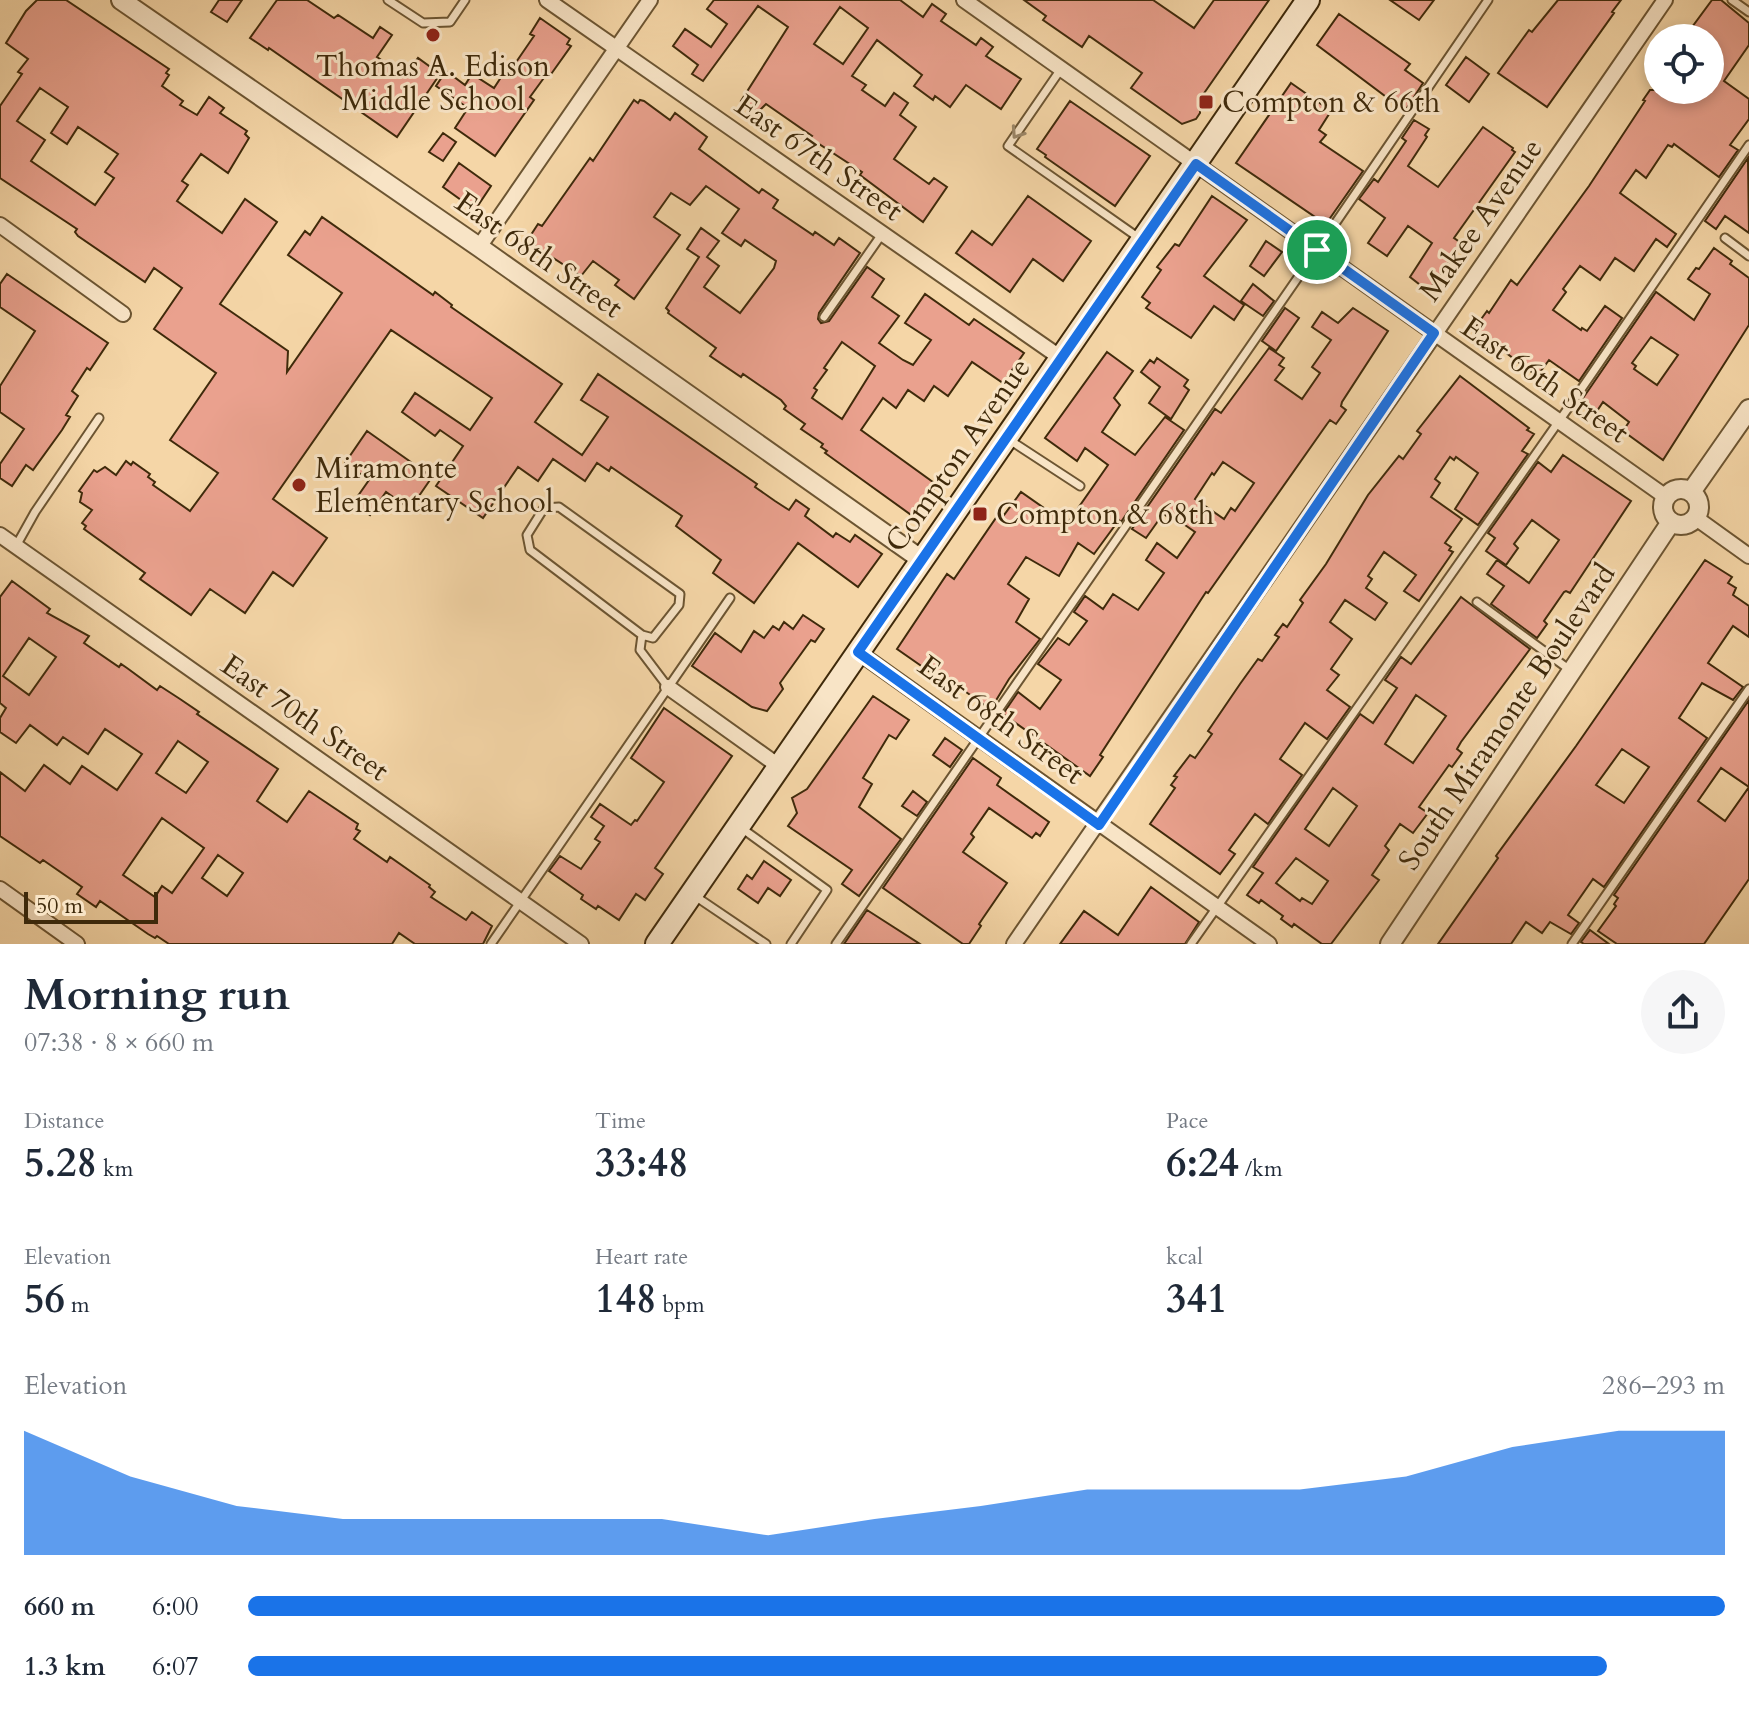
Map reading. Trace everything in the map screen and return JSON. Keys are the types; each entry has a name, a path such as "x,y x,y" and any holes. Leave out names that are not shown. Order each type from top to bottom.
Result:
{"main road":[{"name":"Compton Avenue","path":"657,944 1308,0"}],"street":[{"name":"East 68th Street","path":"121,0 479,247 922,560"},
{"name":"East 67th Street","path":"547,0 1061,358"},
{"path":"479,247 650,0"},
{"name":"East 66th Street","path":"964,0 1666,497"},
{"name":"Makee Avenue","path":"1014,944 1099,825 1665,0"},
{"path":"0,225 123,314"},
{"path":"1691,492 1749,409"},
{"path":"1680,489 1691,492 1698,501 1696,518 1681,525 1671,522 1664,513 1666,497 1680,489"},
{"path":"1696,518 1749,556"},
{"name":"South Miramonte Boulevard","path":"1390,944 1671,522"},
{"name":"East 70th Street","path":"0,535 581,944"},
{"name":"East 68th Street","path":"858,652 1269,944"},
{"path":"668,687 780,767"},
{"path":"0,889 77,944"}],"lane":[{"path":"388,0 423,23 450,22 465,0"},
{"path":"836,944 1485,3 1474,0"},
{"path":"1732,0 1749,12"},
{"path":"1061,69 1008,146 1143,241"},
{"path":"1191,944 1749,145"},
{"path":"824,317 882,234"},
{"path":"1725,238 1749,256"},
{"path":"16,546 35,512 99,418"},
{"path":"1006,438 1080,486"},
{"path":"559,507 680,594 679,605 653,638 642,635 530,550 527,535 544,508 559,507"},
{"path":"491,944 730,598"},
{"path":"1477,602 1571,671"},
{"path":"642,635 640,650 668,687"},
{"path":"1572,944 1749,689"},
{"path":"738,826 827,890 791,944"},
{"path":"692,893 766,944"}],"building":[{"path":"37,0 66,0 169,69 162,86 183,101 180,105 197,115 209,97 224,108 220,113 247,131 245,134 249,138 228,173 201,154 182,181 188,185 177,201 222,233 245,199 277,222 220,304 288,351 287,372 342,293 288,255 305,231 310,235 322,217 433,295 435,292 451,307 562,384 535,422 582,455 608,417 581,400 598,374 757,484 755,487 789,510 796,500 809,509 805,516 833,537 836,533 850,542 855,535 882,554 858,587 798,543 754,603 713,573 721,560 676,526 682,516 611,467 609,471 597,463 585,481 553,459 538,481 518,467 483,518 436,486 463,446 440,430 435,436 402,412 415,393 470,430 492,398 391,330 273,499 327,538 293,586 273,572 245,613 210,589 191,615 140,579 145,573 84,529 86,526 82,523 92,510 80,502 82,493 79,491 94,470 97,472 105,467 116,475 126,461 131,465 133,462 150,474 148,477 155,482 153,485 190,511 218,473 170,440 216,373 154,329 182,288 154,268 145,282 78,236 75,232 77,229 0,178 0,106 22,74 18,72 28,59 6,43 26,11","holes":["40,88 68,107 51,133 67,144 78,127 118,154 105,172 114,178 95,205 31,161 45,140 17,121"]},
{"path":"219,0 242,0 227,22 211,12"},
{"path":"277,0 307,0 334,18 338,15 373,38 380,27 392,35 377,57 405,76 418,58 440,74 397,137 250,38"},
{"path":"714,0 900,0 923,17 932,4 946,14 941,21 976,45 981,38 993,47 986,56 1021,79 1001,109 966,85 950,107 935,96 933,100 914,86 922,75 877,40 852,76 866,85 862,90 885,106 894,93 908,103 900,115 916,127 894,159 929,184 934,178 947,187 923,222 860,175 862,172 766,104 758,112 741,101 788,27 758,6 703,81 692,74 698,65 673,46 685,29 711,47 727,24 707,9","holes":["840,7 868,28 843,64 814,44"]},
{"path":"1024,0 1153,0 1194,28 1214,0 1269,0 1200,99 1200,113 1196,119 1182,124 1131,88 1142,73 1089,36 1082,47 1043,20 1046,16"},
{"path":"1390,0 1434,0 1419,20"},
{"path":"1558,0 1621,0 1547,107 1498,73 1529,30 1532,32"},
{"path":"1712,0 1721,0 1749,23 1749,45 1724,81 1724,24 1694,24"},
{"path":"1339,14 1410,64 1405,70 1423,83 1405,111 1317,45"},
{"path":"540,18 570,39 567,44 571,46 530,97 534,100 495,156 455,128 468,108 436,86 446,71 465,85 472,74 494,88 534,36 530,34"},
{"path":"1466,57 1489,74 1469,102 1446,85"},
{"path":"1724,81 1749,99 1749,119 1730,145 1738,150 1719,177 1674,144 1672,147 1668,145 1646,178 1636,170 1620,193 1676,234 1667,247 1656,239 1634,271 1615,258 1600,280 1580,266 1563,289 1566,292 1553,310 1587,331 1605,306 1622,318 1579,381 1549,360 1537,376 1474,329 1511,280 1517,285 1589,186 1644,103 1724,104"},
{"path":"1291,83 1331,111 1319,130 1326,135 1320,142 1363,171 1324,223 1236,163"},
{"path":"634,100 638,103 644,101 670,120 675,113 707,137 699,149 759,193 762,189 778,200 773,208 813,235 815,232 834,245 839,238 860,253 819,313 821,323 829,321 867,267 884,279 872,297 899,316 879,343 903,360 913,365 931,340 905,323 925,294 969,325 974,319 1024,353 1003,383 972,362 948,396 934,386 924,401 908,390 896,408 883,398 861,430 937,485 914,517 825,453 827,451 821,447 823,444 801,429 805,424 784,409 786,406 781,400 710,356 716,348 668,313 666,308 699,257 687,249 701,228 719,241 707,257 719,266 704,287 740,313 774,268 776,261 745,240 741,246 722,233 739,209 706,186 690,205 671,193 654,217 680,235 634,299 615,285 619,280 593,261 581,276 527,241 538,224 542,226 590,158 593,161","holes":["842,342 875,366 842,419 812,398 817,390 814,388 827,370 824,368"]},
{"path":"1070,101 1150,156 1115,206 1037,149"},
{"path":"1414,120 1429,129 1408,166 1438,187 1483,127 1515,152 1454,238 1461,243 1428,291 1410,277 1432,243 1408,226 1387,256 1368,243 1385,218 1359,199 1374,179 1378,182 1406,141 1402,138"},
{"path":"443,133 456,142 443,161 429,152"},
{"path":"1748,158 1749,233 1725,216 1716,229 1705,221"},
{"path":"459,163 491,186 475,210 443,187"},
{"path":"1028,196 1091,241 1063,281 1033,259 1010,292 956,253 972,231 992,245"},
{"path":"1212,196 1247,220 1204,276 1244,305 1234,320 1214,306 1191,338 1146,308 1150,303 1142,297 1161,270 1157,267 1175,244 1179,246"},
{"path":"1266,241 1282,252 1264,276 1250,266"},
{"path":"1714,248 1749,278 1749,325 1663,460 1623,431 1629,422 1603,402 1595,414 1581,401 1656,292 1694,320 1710,294 1688,279 1696,268 1699,269","holes":["1651,337 1678,355 1657,385 1634,369 1636,366 1632,363"]},
{"path":"7,274 108,343 72,391 78,396 66,415 70,417 62,430 33,470 26,465 12,486 0,478 0,464 24,429 0,412 0,386 35,331 0,307 0,284"},
{"path":"1253,284 1274,301 1263,316 1241,301"},
{"path":"1285,308 1299,318 1276,351 1262,341"},
{"path":"1353,308 1388,331 1342,402 1341,406 1346,410 1336,424 1330,420 1206,592 1100,755 1103,757 1090,776 1003,714 1018,692 1040,709 1061,680 1038,664 1058,638 1069,645 1087,621 1074,612 1085,596 1103,609 1113,594 1138,610 1164,573 1146,560 1157,543 1177,558 1195,532 1172,516 1163,514 1146,538 1132,529 1215,409 1221,413 1269,348 1284,358 1279,365 1284,368 1275,380 1302,399 1320,373 1312,367 1331,340 1312,327 1322,312 1338,323","holes":["1223,462 1254,483 1235,511 1231,508 1224,519 1195,499"]},
{"path":"1107,352 1133,371 1114,398 1120,405 1102,432 1135,455 1165,417 1184,430 1121,522 1119,520 1094,554 1078,543 1059,576 1026,557 1008,584 1029,599 1016,622 1040,639 992,707 987,703 986,706 897,649 947,574 954,579 1000,512 1004,515 1021,492 1067,524 1108,465 1085,448 1077,461 1045,438"},
{"path":"1157,358 1188,380 1184,386 1189,390 1171,419 1149,403 1160,387 1141,372 1150,360 1154,363"},
{"path":"1460,376 1529,428 1527,430 1534,434 1522,451 1528,454 1478,525 1455,509 1478,473 1456,457 1454,460 1450,457 1435,479 1440,483 1431,497 1462,519 1445,543 1453,552 1419,601 1404,591 1416,575 1384,552 1368,576 1372,579 1366,588 1387,603 1375,620 1345,600 1330,622 1352,639 1331,669 1339,675 1327,690 1350,707 1327,739 1305,723 1280,759 1302,775 1268,824 1255,814 1229,850 1235,854 1220,874 1150,824 1175,788 1171,785 1177,777 1174,776 1190,755 1195,758 1212,734 1208,731 1240,684 1258,659 1262,661 1279,637 1275,635 1283,624 1287,627 1303,603 1300,600 1368,495 1399,456 1403,459 1421,434 1417,431"},
{"path":"367,431 432,477 410,509 386,492 370,515 353,503 369,480 345,463"},
{"path":"1563,455 1631,501 1570,593 1564,592 1544,621 1547,624 1537,638 1491,604 1504,586 1487,574 1497,560 1529,583 1559,540 1532,520 1514,544 1518,548 1506,565 1486,551 1495,538 1488,533 1538,462 1551,472"},
{"path":"1705,560 1732,577 1728,583 1736,588 1733,595 1749,606 1749,637 1733,626 1708,663 1743,687 1733,700 1702,683 1679,718 1707,738 1604,887 1593,879 1568,915 1579,923 1571,934 1550,922 1542,933 1526,922 1511,944 1438,944 1498,858 1496,856","holes":["1622,749 1649,767 1624,803 1596,785"]},
{"path":"12,581 50,609 47,613 89,636 84,643 157,690 160,686 278,769 257,801 287,822 309,791 358,824 356,829 360,831 354,839 387,862 390,857 430,885 435,892 431,897 466,920 472,912 492,926 483,944 415,944 399,933 392,944 169,944 148,934 100,901 96,907 77,894 82,887 0,836 0,772 25,791 44,765 70,784 82,766 117,790 142,754 105,729 88,754 63,737 57,745 30,725 16,743 0,732 0,718 6,708 0,703 0,597","holes":["29,638 56,657 29,695 3,676","178,741 208,762 186,793 156,773","162,818 204,848 172,893 162,886 155,897 123,875","218,855 243,873 227,896 202,878"]},
{"path":"1461,597 1530,649 1461,742 1457,749 1462,753 1452,767 1449,765 1419,807 1428,813 1413,833 1400,824 1385,846 1389,850 1372,875 1379,880 1331,944 1322,944 1294,924 1292,927 1261,900 1259,903 1247,895 1263,873 1253,867 1360,714 1373,723 1397,688 1385,680 1401,657 1411,664","holes":["1416,695 1446,716 1413,763 1385,744","1333,788 1357,806 1329,846 1305,829","1296,858 1328,881 1312,904 1302,898 1300,901 1276,883"]},
{"path":"803,615 824,629 815,642 811,640 780,683 783,689 767,711 752,707 692,666 715,633 741,652 754,631 764,638 773,626 779,630 784,622 793,629"},
{"path":"873,696 909,720 896,739 889,735 863,778 872,784 859,807 901,839 859,896 842,884 852,870 788,826 797,813 792,798 807,789"},
{"path":"1749,700 1749,787 1749,879 1704,944 1617,944 1598,931 1616,906 1614,904 1618,898 1614,895","holes":["1721,768 1749,787 1725,821 1698,801"]},
{"path":"664,708 732,756 655,868 663,874 645,900 636,894 619,920 581,899 583,895 549,871 560,856 581,869 600,842 595,839 604,826 591,817 600,804 631,825 637,821 664,782 631,758"},
{"path":"945,738 962,750 950,767 933,755"},
{"path":"973,758 1001,778 997,785 1049,822 1040,836 1036,833 1032,838 989,808 963,852 1007,883 969,944 963,944 883,888"},
{"path":"913,791 927,802 917,816 902,806"},
{"path":"764,861 791,880 780,896 768,888 758,903 738,889 747,875 752,879"},
{"path":"1151,887 1199,922 1185,944 1060,944 1084,911 1118,935"},
{"path":"867,910 920,944 844,944"},
{"path":"1590,930 1609,944 1581,942"}],"place":[{"name":"Thomas A. Edison Middle School","path":"433,35"},
{"name":"Compton & 66th","path":"1206,102"},
{"name":"Miramonte Elementary School","path":"299,485"},
{"name":"Compton & 68th","path":"980,514"}],"route":[{"path":"1196,164 1317,250 1434,333 1099,825 858,652 1196,164"}]}
